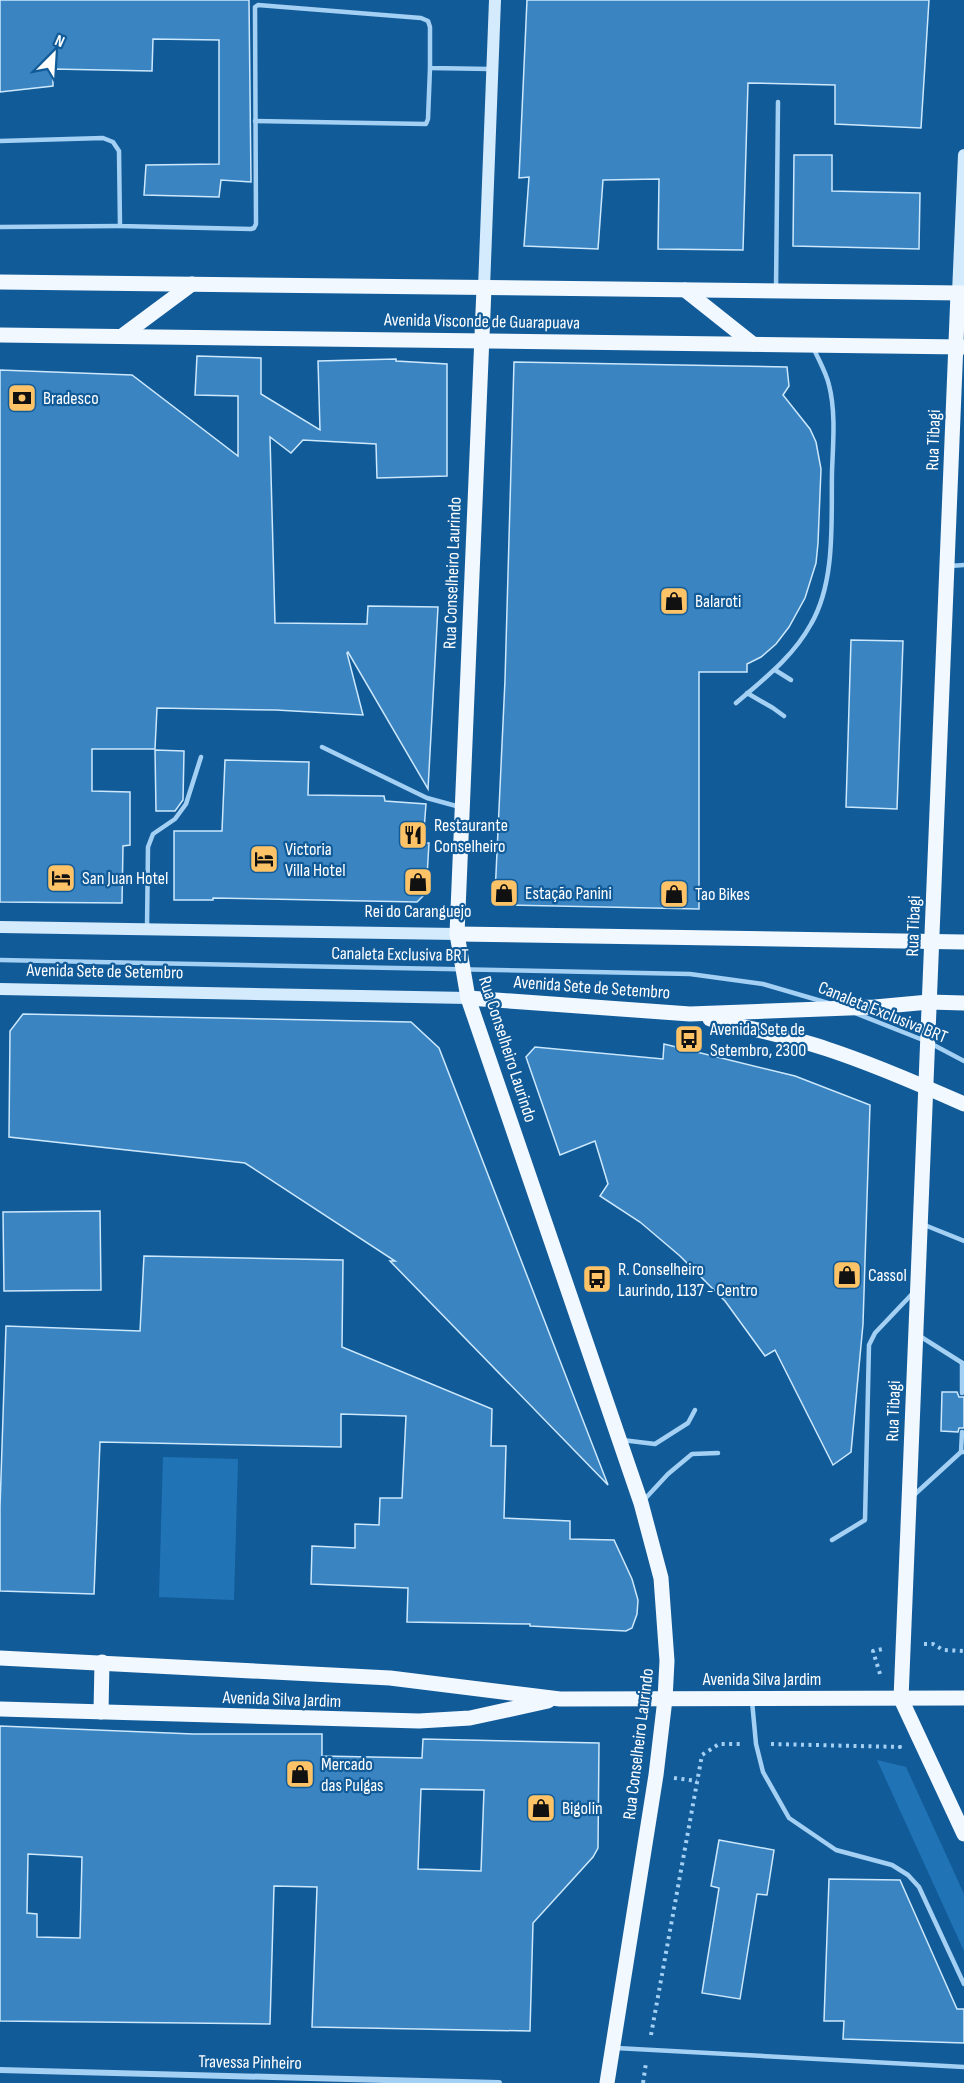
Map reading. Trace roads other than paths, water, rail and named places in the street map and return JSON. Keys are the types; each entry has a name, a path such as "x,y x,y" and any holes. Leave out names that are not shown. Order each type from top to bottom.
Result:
{"main road":[{"name":"Rua Conselheiro Laurindo","path":"495,0 457,934 468,998 642,1503 661,1578 667,1661 665,1699 656,1775 606,2083"},
{"name":"Rua Tibagi","path":"901,1699 947,566 960,347 964,155"},
{"name":"Avenida Visconde de Guarapuava","path":"0,282 961,293"},
{"path":"122,336 192,284"},
{"path":"686,290 753,344"},
{"name":"Avenida Visconde de Guarapuava","path":"0,335 960,347"},
{"path":"0,927 964,942"},
{"name":"Avenida Sete de Setembro","path":"0,989 468,998 690,1014 929,1002 964,1003"},
{"path":"690,1014 828,1049 964,1104"},
{"name":"Avenida Silva Jardim","path":"0,1658 390,1678 560,1699 964,1698"},
{"path":"100,1712 102,1662"},
{"name":"Avenida Silva Jardim","path":"0,1709 419,1721 470,1718 560,1699"},
{"path":"901,1699 964,1834"}],"street":[{"name":"Travessa Pinheiro","path":"0,2070 499,2083"}],"lane":[{"path":"0,227 255,228 254,12 255,7 258,5 421,18 428,21 430,68 429,119 426,124 255,121"},
{"path":"430,68 493,70"},
{"path":"776,291 778,102"},
{"path":"0,141 103,138 113,142 119,151 120,226"},
{"path":"736,703 800,644 813,622 820,603 830,560 832,421 829,385 811,344"},
{"path":"947,566 964,565"},
{"path":"775,669 791,680"},
{"path":"747,693 784,716"},
{"path":"322,747 427,798 462,808"},
{"path":"147,930 148,848 153,834 175,819 186,804 201,757"},
{"name":"Canaleta Exclusiva BRT","path":"0,960 690,974 725,978 793,992 844,1008 928,1042 964,1061"},
{"path":"921,1223 964,1241"},
{"path":"832,1540 865,1520 869,1345 875,1332 918,1288"},
{"path":"916,1334 963,1364 962,1392"},
{"path":"621,1440 655,1444 688,1424 694,1410"},
{"path":"909,1499 963,1452 962,1432"},
{"path":"642,1503 668,1474 692,1454 718,1453"},
{"path":"752,1699 756,1744 763,1773 789,1818 836,1850 892,1865 908,1875 920,1887 964,1984"},
{"path":"612,2048 648,2048 964,2067"}],"place":[{"name":"Bradesco","path":"22,398"},
{"name":"Balaroti","path":"674,601"},
{"name":"Restaurante Conselheiro","path":"413,835"},
{"name":"Victoria Villa Hotel","path":"264,859"},
{"name":"San Juan Hotel","path":"61,878"},
{"name":"Rei do Caranguejo","path":"418,882"},
{"name":"Estação Panini","path":"504,893"},
{"name":"Tao Bikes","path":"674,894"},
{"name":"Avenida Sete de Setembro, 2300","path":"689,1039"},
{"name":"Cassol","path":"847,1275"},
{"name":"R. Conselheiro Laurindo, 1137 - Centro","path":"597,1279"},
{"name":"Mercado das Pulgas","path":"300,1774"},
{"name":"Bigolin","path":"541,1808"}]}
